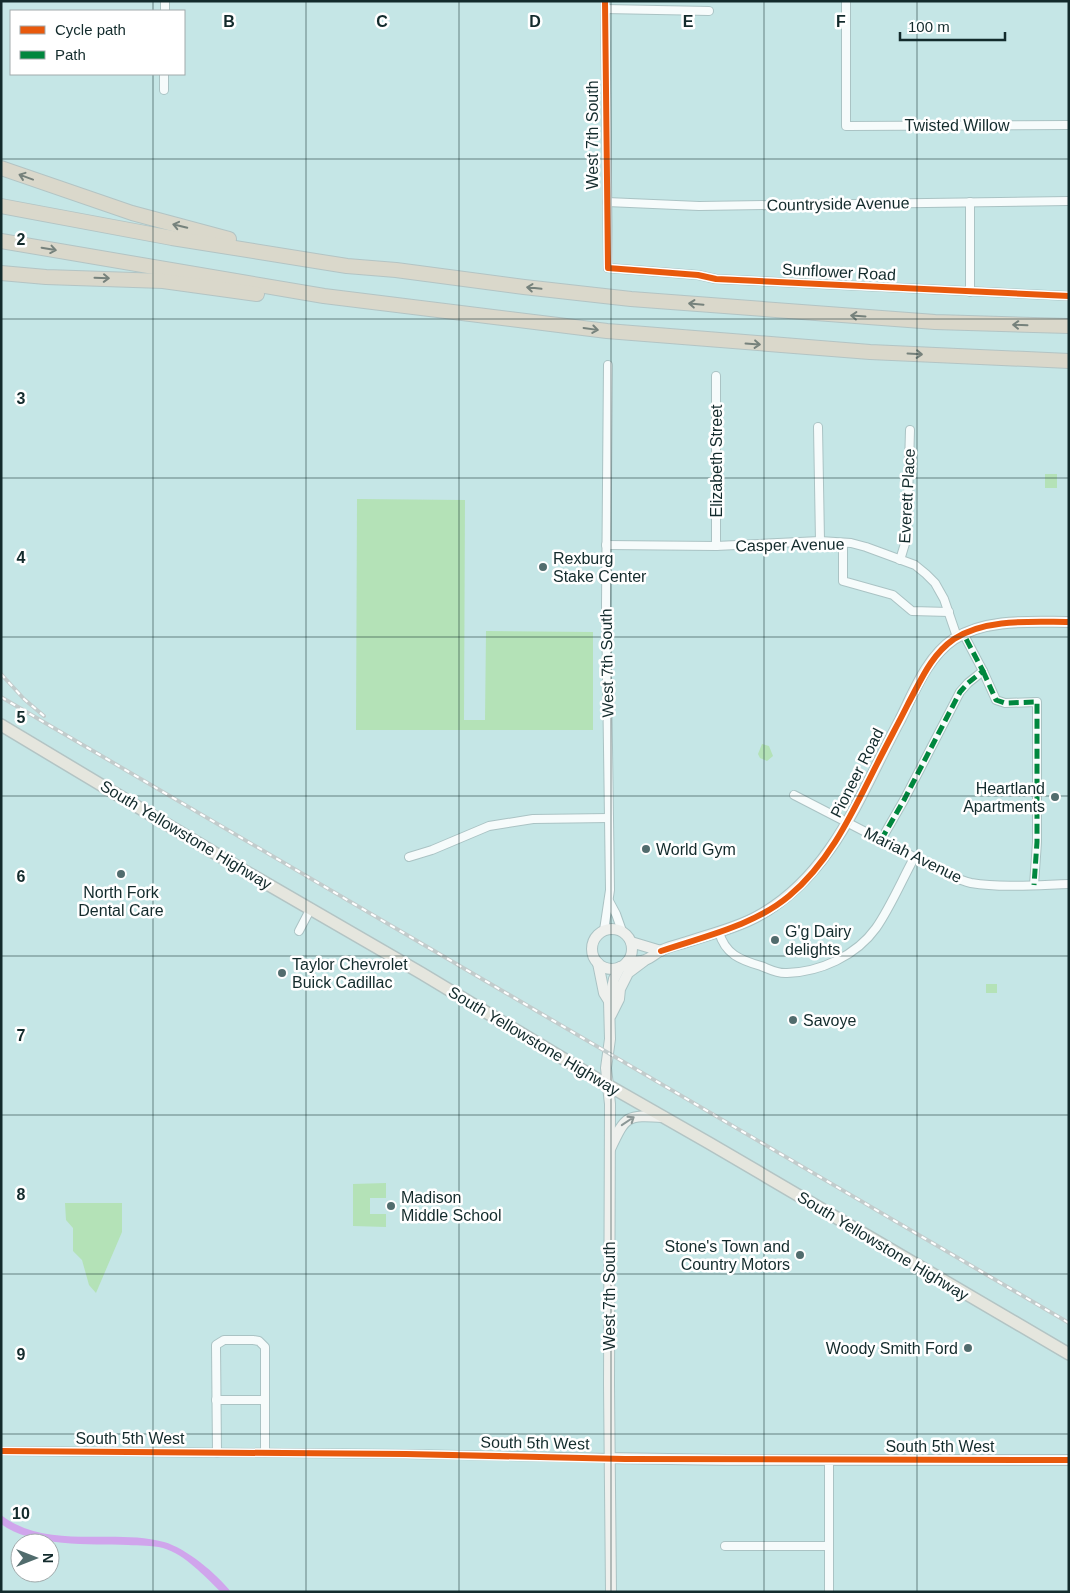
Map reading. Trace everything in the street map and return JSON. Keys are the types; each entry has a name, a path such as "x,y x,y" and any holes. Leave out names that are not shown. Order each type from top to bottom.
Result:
{"highway":[{"path":"1,168 85,198 155,220 347,266"},
{"path":"1,206 138,232 347,266 631,299 935,322 1069,326"},
{"path":"1,241 324,296 607,331 870,352 1069,361"},
{"path":"1,273 46,277 163,281 335,304 403,311 463,314"}],"main road":[{"name":"South Yellowstone Highway","path":"1,725 608,1085 1069,1354"}],"street":[{"path":"156,1 165,1"},
{"name":"Twisted Willow","path":"846,1 846,126 1069,125"},
{"path":"605,5 709,12"},
{"name":"West 7th South","path":"605,5 608,268"},
{"path":"164,75 164,90"},
{"name":"Countryside Avenue","path":"607,202 699,206 1069,201"},
{"path":"970,202 970,292"},
{"name":"Sunflower Road","path":"608,268 698,274 716,279 1069,296"},
{"name":"West 7th South","path":"604,930 609,901 606,605 608,365"},
{"name":"Elizabeth Street","path":"716,376 716,546"},
{"path":"818,427 820,542"},
{"name":"Everett Place","path":"900,560 907,537 910,430"},
{"path":"843,542 843,581 893,594 912,611 948,612"},
{"name":"Casper Avenue","path":"606,545 716,546 843,542 866,547 915,565 935,583 961,636 983,670 996,700 1006,703 1037,702 1038,799 1034,885"},
{"name":"Pioneer Road","path":"623,965 645,960 661,950 720,932 759,916 788,897 822,861 848,823 883,751 930,663 942,649 961,636 983,627 1001,624 1069,622"},
{"path":"881,840 960,692 983,670"},
{"name":"Mariah Avenue","path":"794,796 914,858 945,873 973,883 1069,884"},
{"path":"409,857 432,850 489,826 533,819 609,818"},
{"path":"720,932 722,942 742,961 785,974 819,968 852,953 875,929 914,858"},
{"name":"West 7th South","path":"609,901 622,931"},
{"path":"299,931 311,908"},
{"path":"616,929 622,931 631,942 632,953 623,965 606,968 598,963 593,954 592,947 597,935 604,930 616,929"},
{"path":"631,942 661,950"},
{"path":"610,1016 619,999 620,989 628,973 645,960"},
{"name":"West 7th South","path":"598,963 604,993 609,1001"},
{"name":"West 7th South","path":"610,1592 608,1384 610,1104 606,1068 610,1039 609,1001 614,979 623,965"},
{"path":"609,1152 621,1126 628,1120 636,1116 664,1117"},
{"path":"216,1453 216,1345 224,1340 259,1341 265,1347 265,1453"},
{"path":"216,1400 264,1400"},
{"name":"South 5th West","path":"1,1451 829,1460 1069,1460"},
{"path":"829,1460 829,1592"},
{"path":"725,1546 829,1546"}],"green space":[{"path":"1045,474 1057,474 1057,488 1045,488"},
{"path":"357,499 465,500 464,720 485,720 486,631 593,632 593,730 356,730"},
{"path":"762,744 769,746 773,756 767,761 760,758 758,754"},
{"path":"986,984 997,984 997,993 986,993"},
{"path":"386,1183 386,1198 370,1198 370,1214 386,1214 386,1227 353,1226 353,1184"},
{"path":"65,1203 122,1203 122,1232 96,1293 89,1285 82,1260 73,1251 73,1228 66,1220"}],"shaded area":[{"path":"1,1515 19,1526 44,1533 19,1533 1,1524"},
{"path":"60,1536 144,1538 164,1542 191,1556 218,1577 231,1592 221,1592 187,1561 163,1548 154,1546 60,1543"}],"railway":[{"path":"1,674 24,699 44,716"},
{"path":"1,697 1069,1323"}],"marked path":[{"path":"881,840 960,692 983,671 964,635"},
{"path":"983,671 996,700 1005,703 1037,702 1037,842 1034,885"}],"cycle path":[{"path":"605,1 608,268 698,275 716,279 1069,296"},
{"path":"661,951 744,923 775,906 804,882 840,834 922,677 946,645 967,632 995,624 1069,622"},
{"path":"1,1451 406,1454 625,1459 1069,1460"}],"place":[{"name":"Rexburg Stake Center","path":"543,567"},
{"name":"Heartland Apartments","path":"1055,797"},
{"name":"World Gym","path":"646,849"},
{"name":"North Fork Dental Care","path":"121,874"},
{"name":"G'g Dairy delights","path":"775,940"},
{"name":"Taylor Chevrolet Buick Cadillac","path":"282,973"},
{"name":"Savoye","path":"793,1020"},
{"name":"Madison Middle School","path":"391,1206"},
{"name":"Stone's Town and Country Motors","path":"800,1255"},
{"name":"Woody Smith Ford","path":"968,1348"}]}
